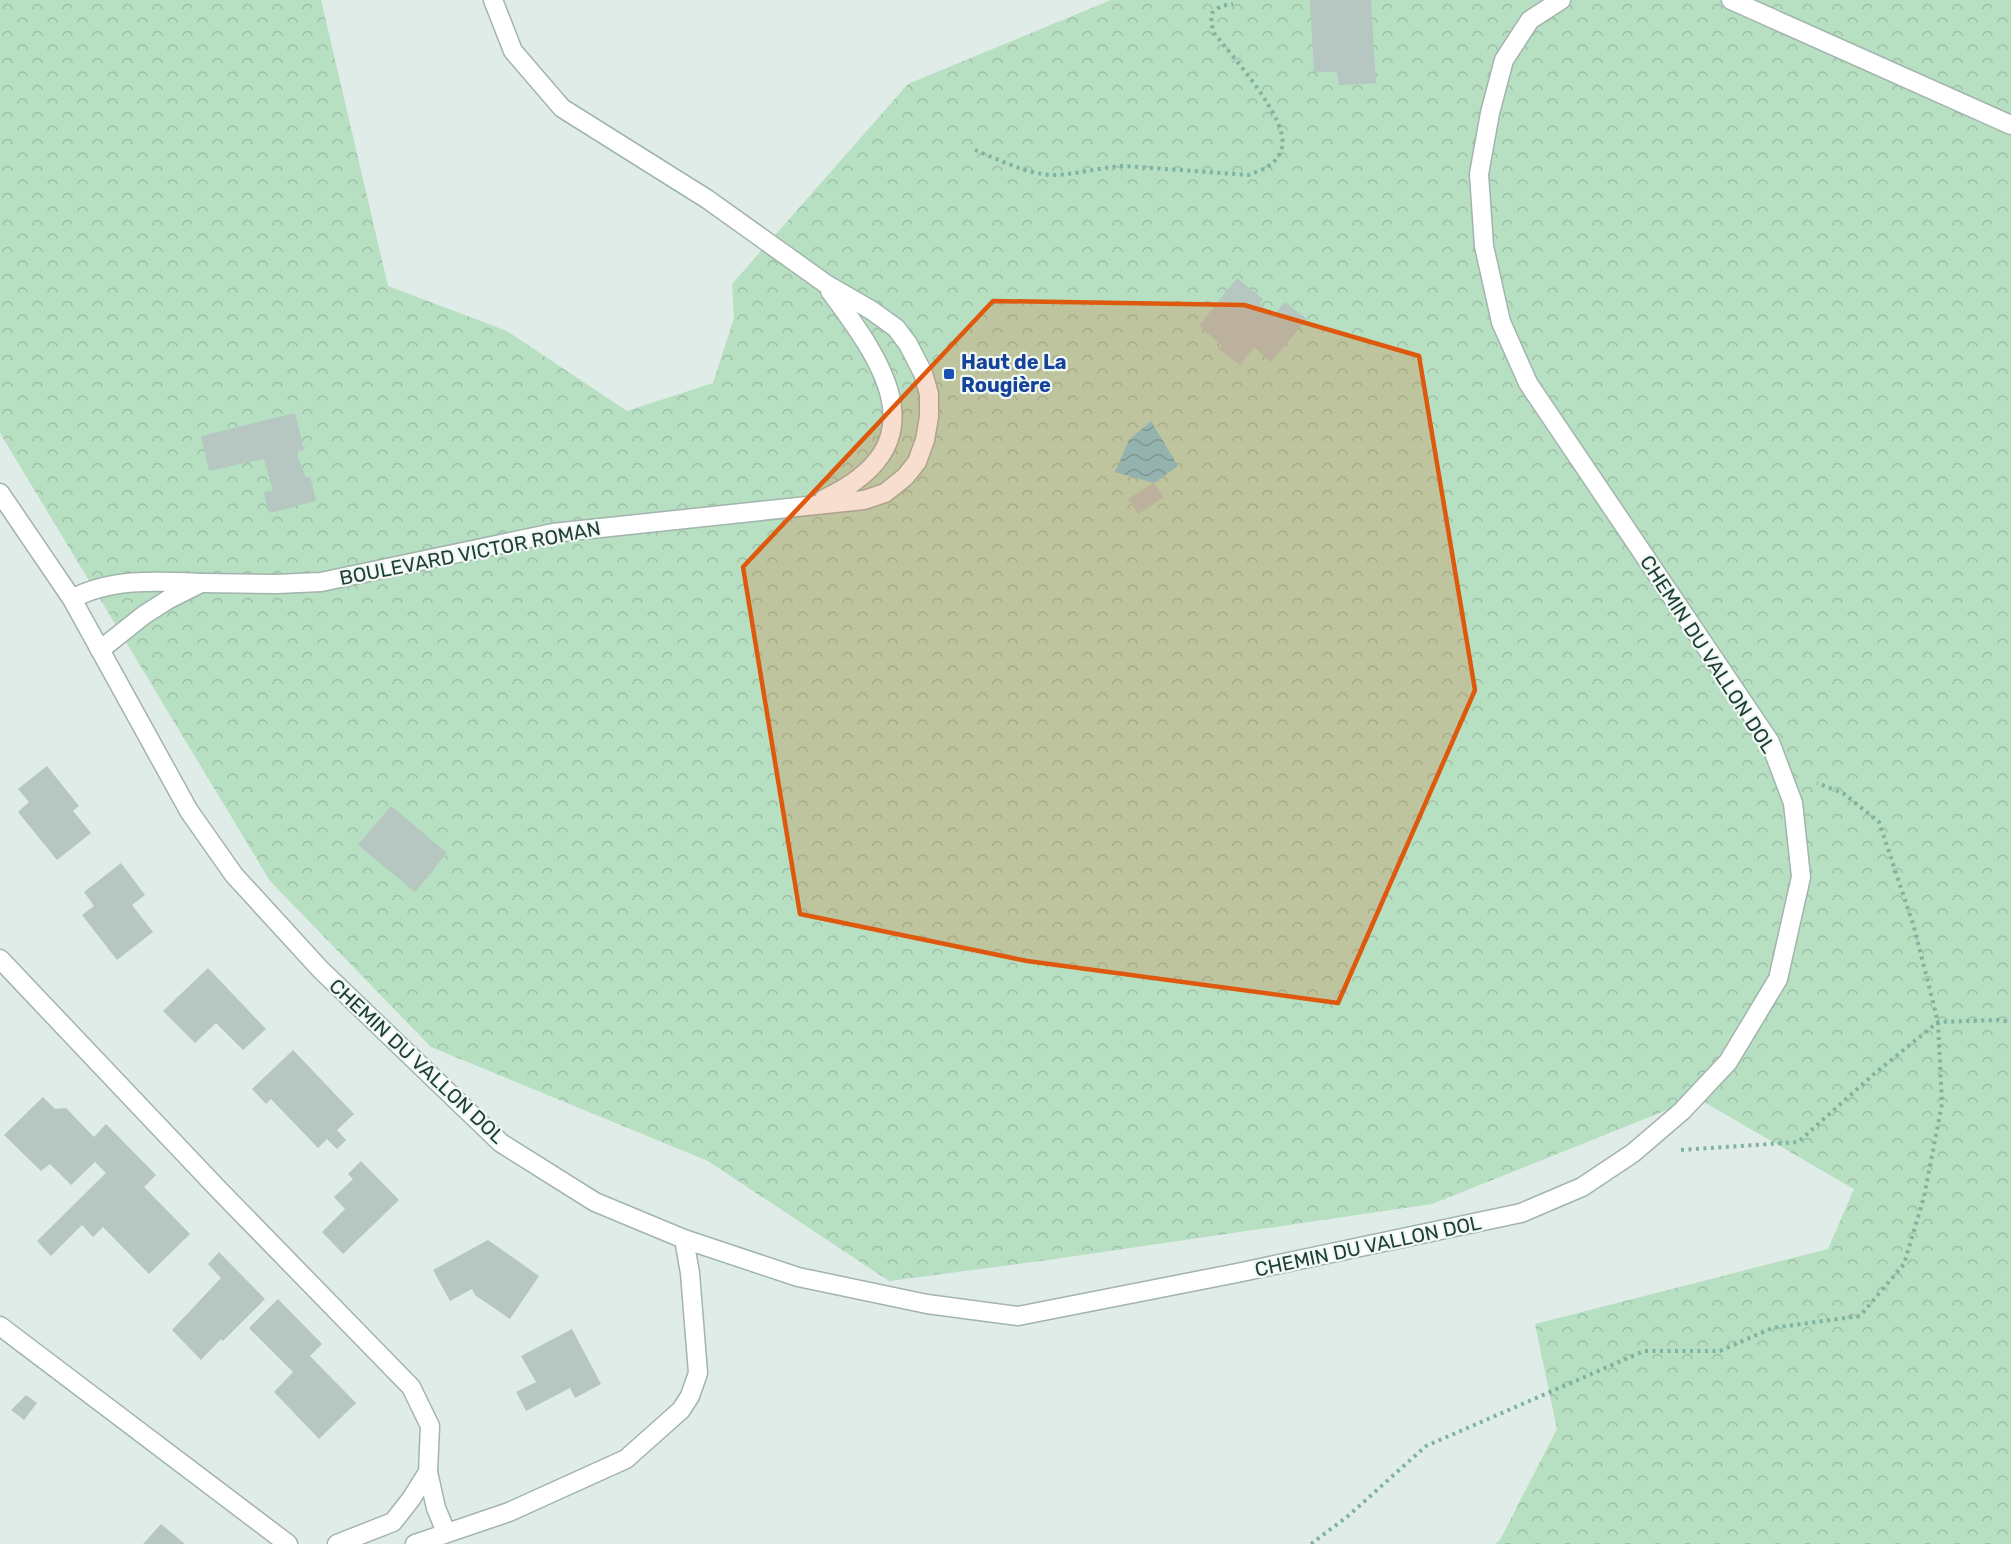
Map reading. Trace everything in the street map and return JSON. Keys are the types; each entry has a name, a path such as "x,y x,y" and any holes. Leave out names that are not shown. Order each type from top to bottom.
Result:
{"street":[{"name":"BOULEVARD VICTOR ROMAN","path":"72,599 87,590 162,581 201,584 321,582 553,533 864,500 885,493 905,477 917,462 925,440 929,417 929,394 923,373 908,344 896,328 871,310 826,285 707,199 562,108 513,51 493,0"},
{"name":"CHEMIN DU VALLON DOL","path":"0,493 72,599 189,811 234,875 321,970 501,1143 595,1202 684,1239 798,1276 927,1304 1018,1316 1238,1273 1521,1213 1582,1187 1633,1153 1682,1111 1728,1062 1778,979 1801,877 1793,803 1770,742 1528,383 1501,322 1484,246 1479,174 1490,113 1504,60 1509,52 1530,20 1561,0"},
{"path":"1731,0 2011,125"},
{"name":"BOULEVARD VICTOR ROMAN","path":"810,506 846,488 868,471 879,458 889,440 894,418 890,392 862,333 826,285"},
{"name":"BOULEVARD VICTOR ROMAN","path":"100,650 144,615 169,599 201,584"},
{"path":"0,959 219,1190 411,1387 430,1426 428,1472 436,1508 446,1532"},
{"path":"415,1544 509,1512 626,1459 681,1410 690,1396 698,1373 690,1273 684,1239"},
{"path":"0,1326 288,1544"},
{"path":"337,1544 393,1522 428,1472"}],"path":[{"path":"975,150 1023,169 1053,175 1125,166 1248,175 1266,169 1277,158 1282,148 1283,138 1277,119 1268,103 1214,33 1211,23 1212,13 1221,6 1233,4"},
{"path":"1311,1544 1348,1516 1426,1446 1644,1351 1720,1351 1772,1328 1860,1316 1904,1264 1924,1197 1942,1104 1938,1023 1914,927 1879,822 1843,793 1780,770"},
{"path":"1680,1150 1798,1142 1874,1074 1938,1023 1997,1020 2011,1022"}],"highlighted area":[{"path":"993,301 1244,305 1419,356 1475,690 1338,1003 1027,961 800,914 743,567"}],"green space":[{"path":"0,0 321,0 388,286 507,331 627,411 713,383 734,318 732,284 908,84 1111,0 2011,0 2011,1544 1495,1544 1500,1540 1557,1429 1535,1324 1828,1249 1854,1189 1697,1098 1432,1204 889,1281 708,1161 431,1047 270,881 0,433"}],"water":[{"path":"1151,421 1178,466 1154,483 1115,472 1129,440"}],"building":[{"path":"1310,0 1371,0 1376,83 1339,85 1337,72 1314,72"},
{"path":"1237,278 1263,299 1260,304 1273,316 1285,302 1307,319 1271,362 1254,347 1240,365 1218,349 1222,345 1199,326"},
{"path":"295,413 304,450 296,452 306,478 310,476 316,501 269,513 264,492 273,491 264,459 209,471 201,436"},
{"path":"1154,483 1164,497 1138,514 1128,499"},
{"path":"47,766 79,806 73,811 91,833 57,860 18,812 29,802 18,789"},
{"path":"391,806 447,853 415,892 358,845"},
{"path":"121,863 145,895 132,905 153,932 117,960 82,915 94,906 84,892"},
{"path":"208,968 266,1029 243,1050 216,1023 195,1043 163,1011"},
{"path":"293,1050 354,1114 337,1130 346,1140 337,1149 327,1139 318,1148 271,1099 266,1104 252,1089"},
{"path":"43,1097 55,1109 66,1108 94,1137 106,1124 156,1175 144,1187 190,1234 149,1274 103,1227 93,1237 82,1225 51,1256 37,1241 106,1173 95,1162 71,1185 50,1164 41,1171 4,1135"},
{"path":"361,1161 399,1200 343,1254 322,1232 345,1209 334,1197 353,1179 348,1174"},
{"path":"488,1240 539,1276 510,1319 475,1295 472,1289 450,1301 433,1270"},
{"path":"219,1252 265,1299 201,1360 172,1330 221,1278 208,1264"},
{"path":"278,1299 322,1344 310,1356 356,1403 319,1439 274,1392 293,1372 249,1328"},
{"path":"572,1329 601,1384 575,1398 570,1388 526,1411 516,1392 536,1382 521,1356"},
{"path":"26,1395 37,1403 24,1420 11,1410"},
{"path":"161,1524 185,1544 143,1544"}],"place":[{"name":"Haut de La Rougière","path":"949,374"}]}
